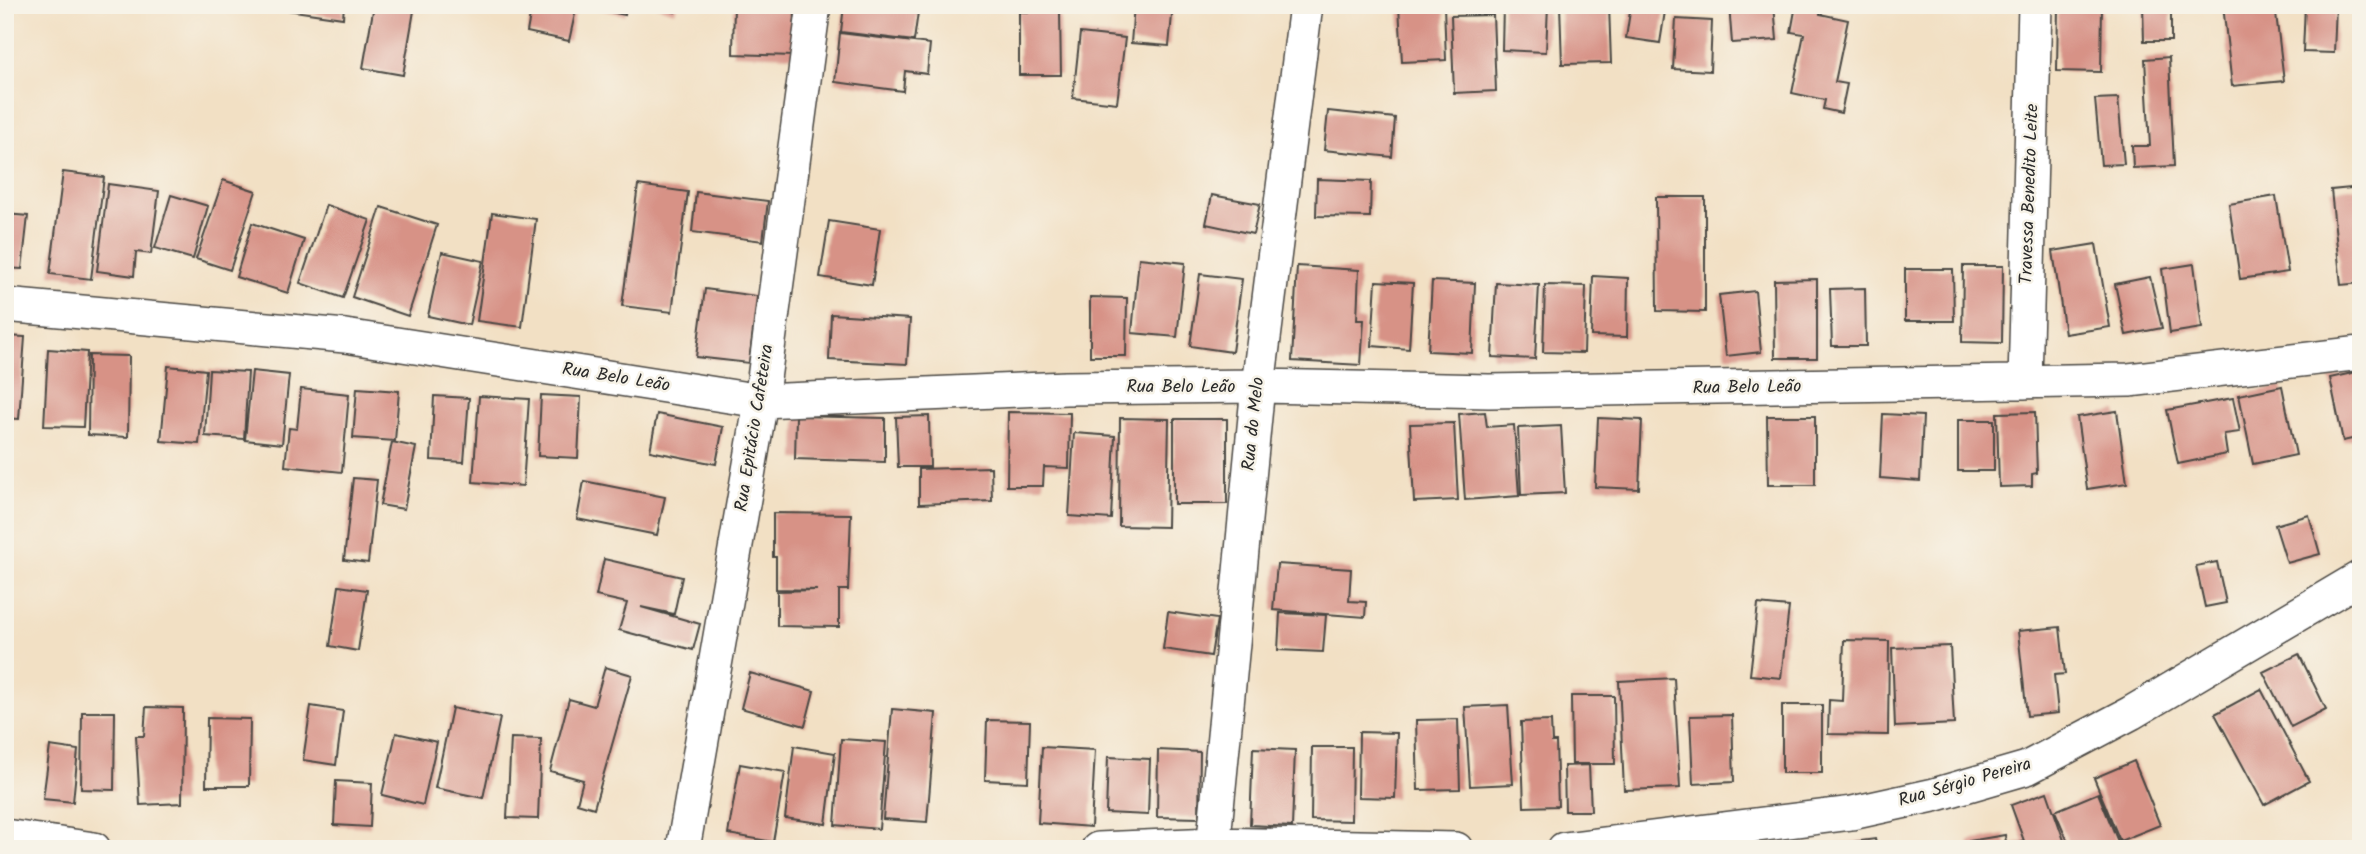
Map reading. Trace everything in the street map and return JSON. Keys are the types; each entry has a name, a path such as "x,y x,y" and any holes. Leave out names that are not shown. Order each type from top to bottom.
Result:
{"street":[{"name":"Rua Epitácio Cafeteira","path":"683,849 761,401 814,5"},
{"name":"Rua do Melo","path":"1213,846 1258,386 1306,5"},
{"name":"Travessa Benedito Leite","path":"2025,382 2035,5"},
{"name":"Rua Belo Leão","path":"5,304 345,336 761,401 1066,388 1258,386 1489,391 2129,380 2361,353"},
{"name":"Rua Sérgio Pereira","path":"1564,849 1852,813 1934,795 2027,768 2131,713 2361,577"},
{"path":"5,836 94,849"},
{"path":"1098,849 1213,846 1456,849"}],"building":[{"path":"288,5 344,5 343,18 287,10"},
{"path":"374,5 415,5 403,75 363,68"},
{"path":"532,5 577,5 569,41 527,32"},
{"path":"593,5 627,5 625,15 592,8"},
{"path":"652,5 677,5 675,12"},
{"path":"734,5 795,5 794,56 733,54"},
{"path":"844,5 919,5 914,41 841,32"},
{"path":"1134,5 1173,5 1169,46 1131,43"},
{"path":"1399,5 1444,5 1446,60 1402,62"},
{"path":"1503,5 1548,5 1546,52 1502,50"},
{"path":"1560,5 1609,5 1611,63 1562,64"},
{"path":"1631,5 1666,5 1660,43 1626,38"},
{"path":"1729,5 1774,5 1777,40 1732,43"},
{"path":"1796,5 1821,5 1820,14 1848,20 1835,82 1847,84 1841,113 1823,109 1825,100 1792,93 1804,34 1791,32"},
{"path":"2058,5 2102,5 2101,72 2057,71"},
{"path":"2143,5 2171,5 2171,41 2144,41"},
{"path":"2223,5 2275,5 2284,81 2232,86"},
{"path":"2305,5 2336,5 2334,53 2303,52"},
{"path":"1019,12 1060,12 1061,75 1019,75"},
{"path":"1493,15 1496,91 1454,93 1451,16"},
{"path":"1676,19 1712,21 1710,71 1673,69"},
{"path":"840,33 930,44 927,74 905,71 903,91 835,82"},
{"path":"1080,33 1125,38 1117,103 1073,98"},
{"path":"2169,57 2174,166 2133,168 2132,146 2150,146 2145,59"},
{"path":"2118,98 2124,164 2101,165 2095,99"},
{"path":"1328,111 1395,118 1392,157 1324,150"},
{"path":"63,172 104,177 91,279 50,274"},
{"path":"1317,179 1371,181 1370,217 1316,216"},
{"path":"223,180 256,191 230,270 196,259"},
{"path":"108,184 159,191 151,254 136,252 134,276 97,271"},
{"path":"638,185 688,192 672,312 622,306"},
{"path":"2361,187 2361,283 2341,285 2331,190"},
{"path":"696,192 768,201 763,241 692,232"},
{"path":"171,195 208,206 193,259 155,248"},
{"path":"1212,195 1260,204 1253,234 1206,224"},
{"path":"2276,196 2288,272 2240,279 2229,204"},
{"path":"1656,197 1705,197 1705,312 1657,311"},
{"path":"326,205 370,220 343,298 300,283"},
{"path":"381,207 437,225 408,316 352,297"},
{"path":"492,213 536,219 522,327 477,321"},
{"path":"5,214 28,216 22,269 5,268"},
{"path":"829,221 880,229 872,285 820,277"},
{"path":"252,223 304,240 288,293 236,277"},
{"path":"2096,244 2110,327 2065,334 2053,251"},
{"path":"442,252 483,261 469,325 428,316"},
{"path":"1139,258 1185,263 1177,337 1132,333"},
{"path":"2194,264 2202,328 2170,333 2162,269"},
{"path":"1297,266 1359,270 1357,320 1364,320 1361,365 1292,361"},
{"path":"1963,266 2003,266 2002,343 1962,342"},
{"path":"1905,269 1953,269 1954,321 1905,321"},
{"path":"1200,274 1242,279 1232,352 1190,346"},
{"path":"1593,276 1628,278 1627,337 1591,336"},
{"path":"2150,277 2162,328 2126,335 2115,284"},
{"path":"1817,279 1817,358 1775,358 1774,280"},
{"path":"1376,281 1413,283 1409,349 1372,346"},
{"path":"1432,281 1475,283 1472,353 1428,351"},
{"path":"1496,283 1539,285 1535,359 1492,357"},
{"path":"1545,285 1586,286 1584,353 1543,352"},
{"path":"1865,288 1866,346 1832,346 1830,289"},
{"path":"705,289 757,296 749,363 696,357"},
{"path":"1755,291 1761,352 1726,356 1719,295"},
{"path":"1090,297 1127,298 1126,356 1090,356"},
{"path":"831,314 910,319 907,364 829,360"},
{"path":"5,336 25,337 19,419 5,418"},
{"path":"48,349 87,352 83,427 44,426"},
{"path":"89,355 129,356 128,437 88,435"},
{"path":"168,366 206,370 199,444 161,441"},
{"path":"209,370 248,372 244,439 205,436"},
{"path":"252,371 289,375 282,444 245,440"},
{"path":"2361,371 2361,437 2343,441 2330,378"},
{"path":"2282,386 2296,455 2253,464 2239,395"},
{"path":"357,388 399,391 395,441 353,438"},
{"path":"301,389 349,394 342,472 285,466 289,428 297,429"},
{"path":"541,395 581,397 578,458 538,456"},
{"path":"434,396 469,398 464,462 431,460"},
{"path":"479,396 529,399 523,486 473,482"},
{"path":"2233,398 2240,432 2224,434 2227,454 2178,464 2167,410"},
{"path":"2117,411 2127,483 2087,489 2077,417"},
{"path":"1008,412 1070,413 1069,468 1044,467 1043,486 1007,486"},
{"path":"1485,412 1487,427 1514,425 1519,496 1465,500 1459,414"},
{"path":"2035,412 2037,473 2032,474 2032,486 1999,487 1997,413"},
{"path":"657,414 723,427 716,464 650,451"},
{"path":"1883,414 1923,416 1920,481 1880,478"},
{"path":"796,416 885,418 885,462 795,459"},
{"path":"929,416 930,467 898,467 896,417"},
{"path":"1767,416 1815,416 1815,485 1768,485"},
{"path":"1120,418 1169,419 1167,527 1119,526"},
{"path":"1598,418 1642,420 1639,489 1595,487"},
{"path":"1174,419 1227,419 1227,504 1174,504"},
{"path":"1958,420 1994,420 1994,471 1958,471"},
{"path":"1454,423 1458,500 1414,502 1410,424"},
{"path":"1561,426 1565,493 1521,495 1518,428"},
{"path":"1074,433 1115,436 1111,519 1069,516"},
{"path":"392,442 416,447 404,509 380,505"},
{"path":"2361,461 2361,481 2360,481 2355,463"},
{"path":"991,467 992,501 919,504 919,469"},
{"path":"353,478 377,480 368,563 344,560"},
{"path":"584,481 665,497 657,535 577,519"},
{"path":"773,513 851,514 848,590 839,590 839,627 777,626 777,591 817,590 776,589"},
{"path":"2309,515 2320,554 2287,563 2275,525"},
{"path":"604,559 682,577 674,614 641,607 700,624 693,650 619,630 627,603 596,596"},
{"path":"2217,562 2226,603 2205,607 2196,566"},
{"path":"1277,564 1351,569 1349,601 1366,602 1365,617 1273,610"},
{"path":"339,586 367,590 358,651 330,646"},
{"path":"1758,604 1789,607 1781,678 1750,675"},
{"path":"1168,612 1217,619 1211,656 1163,649"},
{"path":"1280,613 1326,615 1323,652 1278,650"},
{"path":"2060,627 2065,674 2054,675 2058,713 2027,716 2018,631"},
{"path":"1844,640 1889,641 1888,735 1828,734 1829,700 1842,701"},
{"path":"1950,646 1954,724 1895,727 1892,648"},
{"path":"2299,654 2326,709 2291,727 2263,672"},
{"path":"605,667 632,675 594,808 577,803 583,780 550,771 569,699 594,706"},
{"path":"750,673 814,691 805,726 741,708"},
{"path":"1674,678 1680,788 1624,790 1619,681"},
{"path":"2261,689 2309,781 2264,805 2215,714"},
{"path":"1571,696 1614,696 1615,764 1572,764"},
{"path":"1508,705 1513,784 1470,786 1465,707"},
{"path":"1782,705 1822,705 1822,773 1782,773"},
{"path":"311,706 343,711 336,765 303,760"},
{"path":"146,707 183,708 182,803 140,805 136,736 144,736"},
{"path":"452,708 500,718 483,798 435,788"},
{"path":"892,709 936,713 927,822 883,819"},
{"path":"82,712 115,712 114,790 81,789"},
{"path":"1732,715 1734,782 1693,784 1690,716"},
{"path":"207,718 250,719 249,786 206,786"},
{"path":"1458,719 1460,789 1418,790 1416,720"},
{"path":"987,720 1030,721 1028,782 985,780"},
{"path":"1551,721 1552,742 1556,742 1558,806 1524,807 1521,722"},
{"path":"1359,732 1397,733 1395,798 1358,797"},
{"path":"396,733 437,742 423,805 382,795"},
{"path":"511,738 541,739 538,819 507,818"},
{"path":"841,739 886,742 879,829 835,825"},
{"path":"50,746 78,750 73,802 43,799"},
{"path":"794,746 835,753 826,824 785,818"},
{"path":"1042,747 1095,750 1091,827 1038,823"},
{"path":"1312,747 1352,747 1351,821 1311,820"},
{"path":"1253,748 1295,750 1292,827 1250,825"},
{"path":"1158,750 1200,752 1199,818 1157,817"},
{"path":"1108,757 1150,759 1148,815 1106,813"},
{"path":"2134,761 2160,825 2120,841 2094,778"},
{"path":"740,764 785,772 773,842 728,834"},
{"path":"1589,765 1591,811 1565,811 1564,766"},
{"path":"336,781 372,783 370,827 334,825"},
{"path":"2047,792 2067,849 2013,849 2011,846 2024,841 2011,805"},
{"path":"2098,793 2121,849 2071,849 2055,811"},
{"path":"2005,835 2007,849 1970,849 1969,841"},
{"path":"1875,839 1877,849 1839,849 1838,844"}]}
